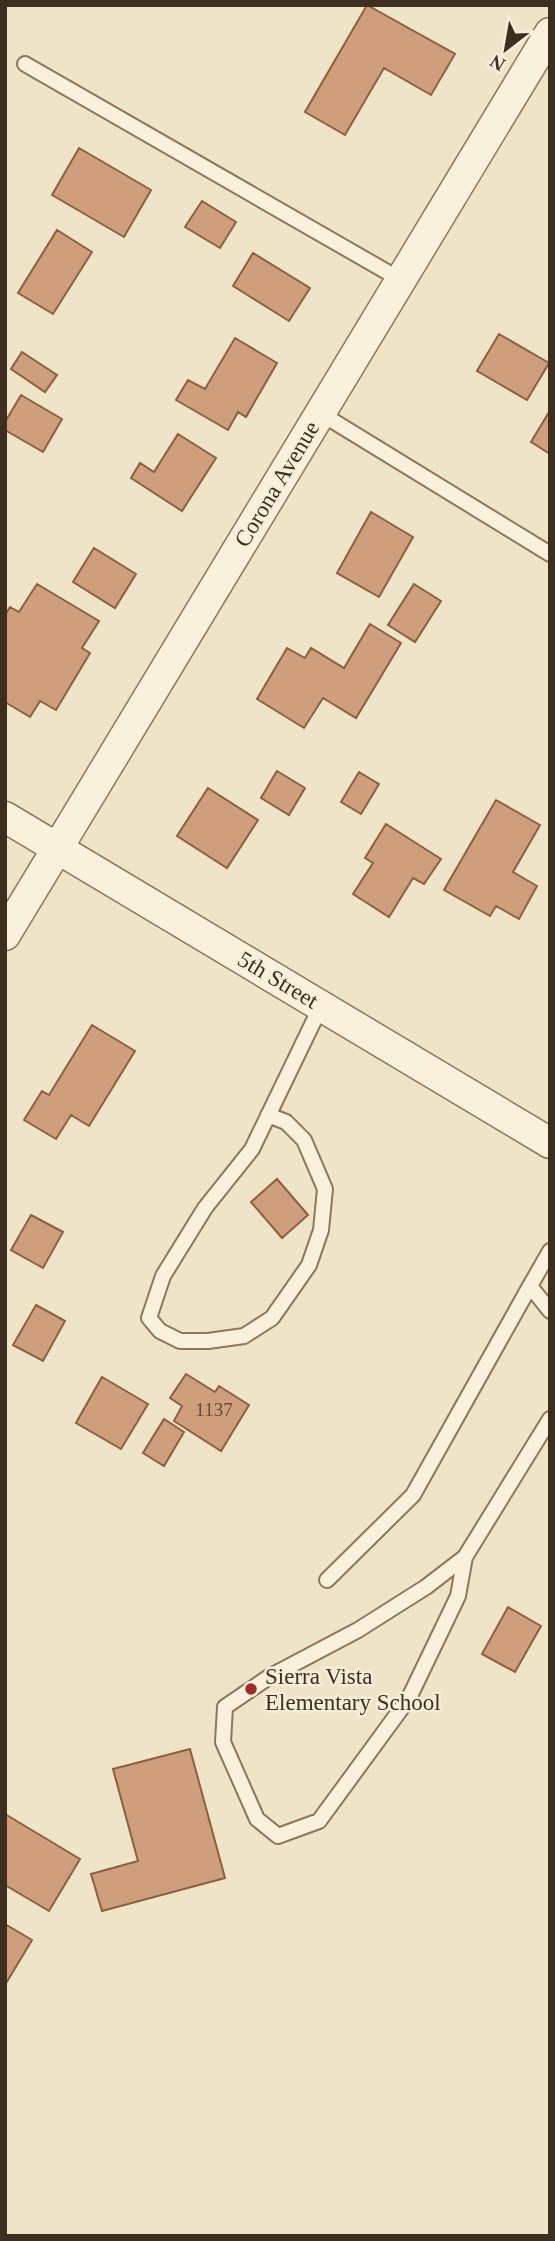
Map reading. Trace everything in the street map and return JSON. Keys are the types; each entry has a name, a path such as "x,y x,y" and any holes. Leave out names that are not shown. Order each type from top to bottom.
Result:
{"street":[{"name":"Corona Avenue","path":"5,935 550,33"},
{"name":"5th Street","path":"5,817 550,1143"}],"lane":[{"path":"25,64 401,280"},
{"path":"320,413 550,554"},
{"path":"268,1115 286,1122 304,1140 325,1189 321,1230 309,1265 272,1318 244,1336 208,1341 180,1341 160,1331 149,1318 163,1276 205,1208 252,1149 268,1115 321,1006"},
{"path":"327,1580 414,1495 550,1251"},
{"path":"530,1286 550,1311"},
{"path":"464,1557 458,1596 409,1698 319,1821 278,1836 257,1819 223,1742 225,1707 269,1677 358,1630 426,1587 464,1557 550,1419"}],"building":[{"path":"367,5 455,54 431,95 384,68 345,135 305,112"},
{"path":"79,148 151,190 124,237 52,195"},
{"path":"202,201 236,222 220,248 185,227"},
{"path":"57,230 92,252 53,314 18,293"},
{"path":"253,253 310,288 289,321 233,286"},
{"path":"499,334 549,363 527,400 477,371"},
{"path":"235,338 277,363 246,417 238,412 228,430 176,400 188,380 205,389"},
{"path":"22,352 57,375 45,392 11,369"},
{"path":"21,395 62,419 43,452 5,430 5,422"},
{"path":"550,413 550,454 531,442"},
{"path":"178,434 216,458 182,511 131,478 140,463 154,472"},
{"path":"371,512 413,537 379,597 337,573"},
{"path":"94,548 136,574 115,608 73,582"},
{"path":"37,584 99,621 82,648 90,653 56,710 40,701 30,717 5,702 5,615 10,607 19,612"},
{"path":"414,584 441,601 415,642 388,625"},
{"path":"370,624 401,643 356,718 323,698 304,728 257,699 287,648 305,658 311,648 344,668"},
{"path":"277,771 305,788 289,815 261,798"},
{"path":"359,772 379,784 361,814 341,802"},
{"path":"208,788 258,820 227,868 177,836"},
{"path":"496,800 540,825 513,872 537,886 519,919 496,906 490,916 444,890"},
{"path":"386,824 441,859 424,884 413,878 389,917 353,894 373,863 365,858"},
{"path":"92,1025 135,1051 89,1126 71,1115 56,1139 24,1120 42,1091 49,1095"},
{"path":"277,1179 308,1215 282,1238 251,1202"},
{"path":"31,1215 63,1232 43,1268 11,1250"},
{"path":"36,1305 65,1321 43,1361 13,1345"},
{"path":"186,1374 215,1392 219,1386 249,1405 221,1451 174,1421 182,1406 170,1398"},
{"path":"102,1377 148,1404 121,1449 76,1423"},
{"path":"164,1419 184,1432 164,1466 143,1453"},
{"path":"508,1607 541,1626 515,1672 482,1654"},
{"path":"190,1749 225,1878 102,1911 91,1874 138,1861 113,1769"},
{"path":"5,1814 80,1859 49,1911 5,1885"},
{"path":"5,1924 32,1940 5,1985"}],"place":[{"name":"Sierra Vista Elementary School","path":"251,1689"}]}
